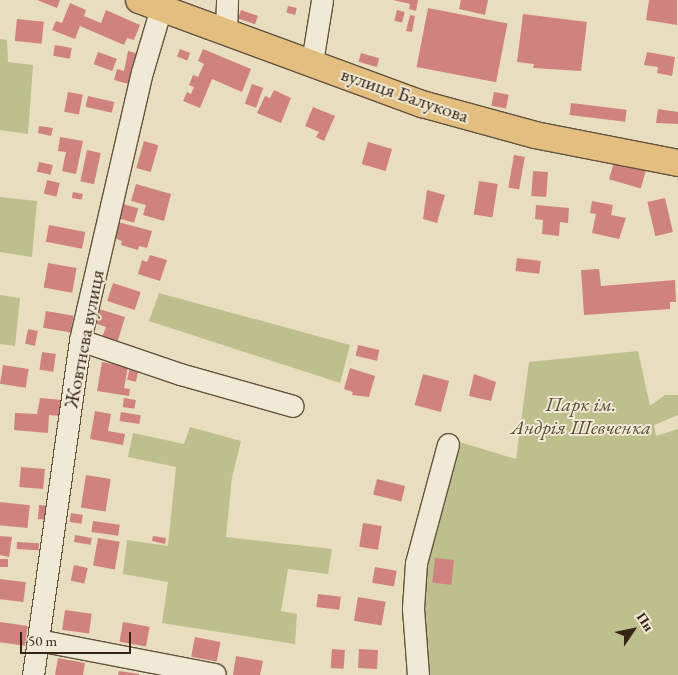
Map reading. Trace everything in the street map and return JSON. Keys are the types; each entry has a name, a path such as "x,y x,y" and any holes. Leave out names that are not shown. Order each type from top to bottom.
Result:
{"main road":[{"name":"вулиця Балукова","path":"150,4 422,104 535,135 678,163"}],"street":[{"path":"226,31 227,0"},
{"path":"312,62 322,0"},
{"name":"Жовтнева вулиця","path":"33,675 80,340 142,72 150,4"},
{"path":"80,340 180,374 293,406"},
{"path":"418,675 413,608 416,563 448,444"},
{"path":"38,640 215,674"}],"green space":[{"path":"0,39 7,40 8,62 33,65 28,134 0,130"},
{"path":"0,197 37,201 32,257 0,252"},
{"path":"159,293 350,345 340,383 149,321"},
{"path":"0,295 20,298 15,346 0,344"},
{"name":"Парк ім. Андрія Шевченка","path":"638,351 650,406 665,395 678,395 678,415 654,425 656,436 678,429 678,675 425,675 417,600 456,441 516,459 529,362"},
{"path":"190,427 241,441 232,477 226,537 332,549 328,574 288,569 281,611 297,614 295,644 162,623 168,582 123,574 127,540 168,546 176,467 128,457 133,433 184,444"}],"building":[{"path":"37,0 60,0 57,8"},
{"path":"393,0 418,0 416,11 409,9 410,4"},
{"path":"461,0 488,0 485,15 459,9"},
{"path":"649,0 677,0 677,25 646,20"},
{"path":"70,3 86,10 84,16 101,23 106,10 140,25 134,40 127,38 124,45 80,26 75,39 52,30 56,21 62,23"},
{"path":"288,6 297,8 295,15 286,13"},
{"path":"428,8 508,23 496,82 417,67"},
{"path":"241,10 258,16 255,24 238,19"},
{"path":"397,10 405,12 402,23 394,21"},
{"path":"523,14 587,22 581,71 533,68 534,64 517,62"},
{"path":"410,15 415,16 412,32 406,31"},
{"path":"17,19 44,22 42,44 15,41"},
{"path":"55,45 72,48 70,59 53,56"},
{"path":"180,49 190,53 187,61 177,56"},
{"path":"203,49 251,69 242,92 212,79 200,108 183,101 187,92 191,94 194,87 189,85 193,75 198,77 204,64 198,61"},
{"path":"128,51 140,54 132,85 114,80 117,69 124,71"},
{"path":"98,52 117,59 112,71 94,64"},
{"path":"647,52 675,57 672,76 657,73 658,67 644,65"},
{"path":"361,53 379,58 377,67 359,62"},
{"path":"252,84 263,88 256,108 245,104"},
{"path":"274,90 291,98 281,123 257,113 265,96 270,98"},
{"path":"68,92 83,95 79,114 64,112"},
{"path":"494,92 509,95 506,109 491,106"},
{"path":"88,96 114,102 112,113 86,107"},
{"path":"571,103 627,110 625,122 570,115"},
{"path":"313,107 335,116 324,141 316,137 319,132 305,126"},
{"path":"658,109 678,112 678,124 656,123"},
{"path":"39,126 53,128 51,136 38,133"},
{"path":"60,137 83,141 76,174 62,171 66,152 58,151"},
{"path":"144,141 158,145 151,172 136,168"},
{"path":"368,142 392,149 386,171 362,164"},
{"path":"87,150 101,153 94,184 80,181"},
{"path":"514,155 525,157 519,189 508,187"},
{"path":"39,162 53,165 51,175 37,172"},
{"path":"614,162 646,171 641,188 609,179"},
{"path":"533,171 548,172 546,197 531,196"},
{"path":"47,180 60,183 57,197 44,194"},
{"path":"479,181 498,184 492,218 474,215"},
{"path":"136,184 171,194 164,221 143,215 146,205 131,201"},
{"path":"427,190 445,195 437,223 423,219"},
{"path":"73,192 83,194 82,200 72,198"},
{"path":"665,198 673,232 655,236 647,202"},
{"path":"592,201 613,205 611,215 626,218 619,239 592,233 596,214 590,213"},
{"path":"120,203 138,208 134,223 116,217"},
{"path":"536,205 569,208 568,223 560,222 559,236 542,234 543,220 535,219"},
{"path":"118,222 152,231 147,248 139,246 138,250 121,245 122,241 114,238"},
{"path":"49,225 85,232 82,249 46,242"},
{"path":"150,255 167,260 160,281 138,274 142,260 147,262"},
{"path":"517,258 541,261 539,274 515,271"},
{"path":"48,263 77,268 72,293 44,288"},
{"path":"599,269 601,286 675,280 676,302 670,302 670,309 584,315 581,270"},
{"path":"113,283 141,292 135,310 107,301"},
{"path":"99,309 125,317 116,347 100,342 106,327 94,323"},
{"path":"46,311 74,316 71,333 43,328"},
{"path":"28,329 38,331 35,346 25,344"},
{"path":"358,345 379,350 377,361 356,356"},
{"path":"42,352 56,354 53,372 39,370"},
{"path":"102,362 128,367 124,388 130,389 129,396 97,391"},
{"path":"3,365 29,369 26,388 0,384"},
{"path":"130,367 139,369 136,382 127,380"},
{"path":"350,368 375,376 369,397 352,395 353,392 344,389"},
{"path":"423,374 449,381 441,412 415,405"},
{"path":"474,374 496,382 491,401 469,396"},
{"path":"40,398 62,400 60,416 49,415 48,433 14,430 15,413 37,414"},
{"path":"124,398 136,400 134,409 123,407"},
{"path":"95,411 111,414 108,431 125,434 123,445 90,439"},
{"path":"121,412 141,415 139,424 120,421"},
{"path":"21,467 45,469 43,489 19,487"},
{"path":"86,475 111,479 106,512 81,508"},
{"path":"377,479 405,486 401,502 373,495"},
{"path":"0,502 30,505 27,528 0,525"},
{"path":"39,505 50,506 49,520 38,519"},
{"path":"71,513 83,515 81,524 70,522"},
{"path":"93,521 120,525 118,536 91,532"},
{"path":"363,523 382,526 378,550 359,547"},
{"path":"75,535 92,538 91,545 74,542"},
{"path":"0,536 12,537 9,557 0,555"},
{"path":"153,536 166,538 165,544 152,541"},
{"path":"98,538 120,542 115,569 93,566"},
{"path":"17,542 39,543 39,550 17,549"},
{"path":"435,558 454,560 451,585 432,583"},
{"path":"0,559 8,559 8,567 0,567"},
{"path":"74,565 88,568 84,584 71,581"},
{"path":"375,567 397,571 394,587 372,583"},
{"path":"0,579 26,582 23,602 0,599"},
{"path":"318,594 341,597 339,610 316,607"},
{"path":"358,597 386,602 381,625 354,621"},
{"path":"65,610 92,614 89,634 62,630"},
{"path":"0,622 28,626 25,646 0,642"},
{"path":"123,622 150,627 146,646 120,642"},
{"path":"195,637 221,642 217,662 191,657"},
{"path":"332,649 345,650 344,669 331,668"},
{"path":"359,649 378,650 377,669 358,668"},
{"path":"236,656 263,661 260,675 233,675"},
{"path":"58,658 85,663 83,675 55,675"},
{"path":"119,671 139,674 139,675 118,675"}]}
